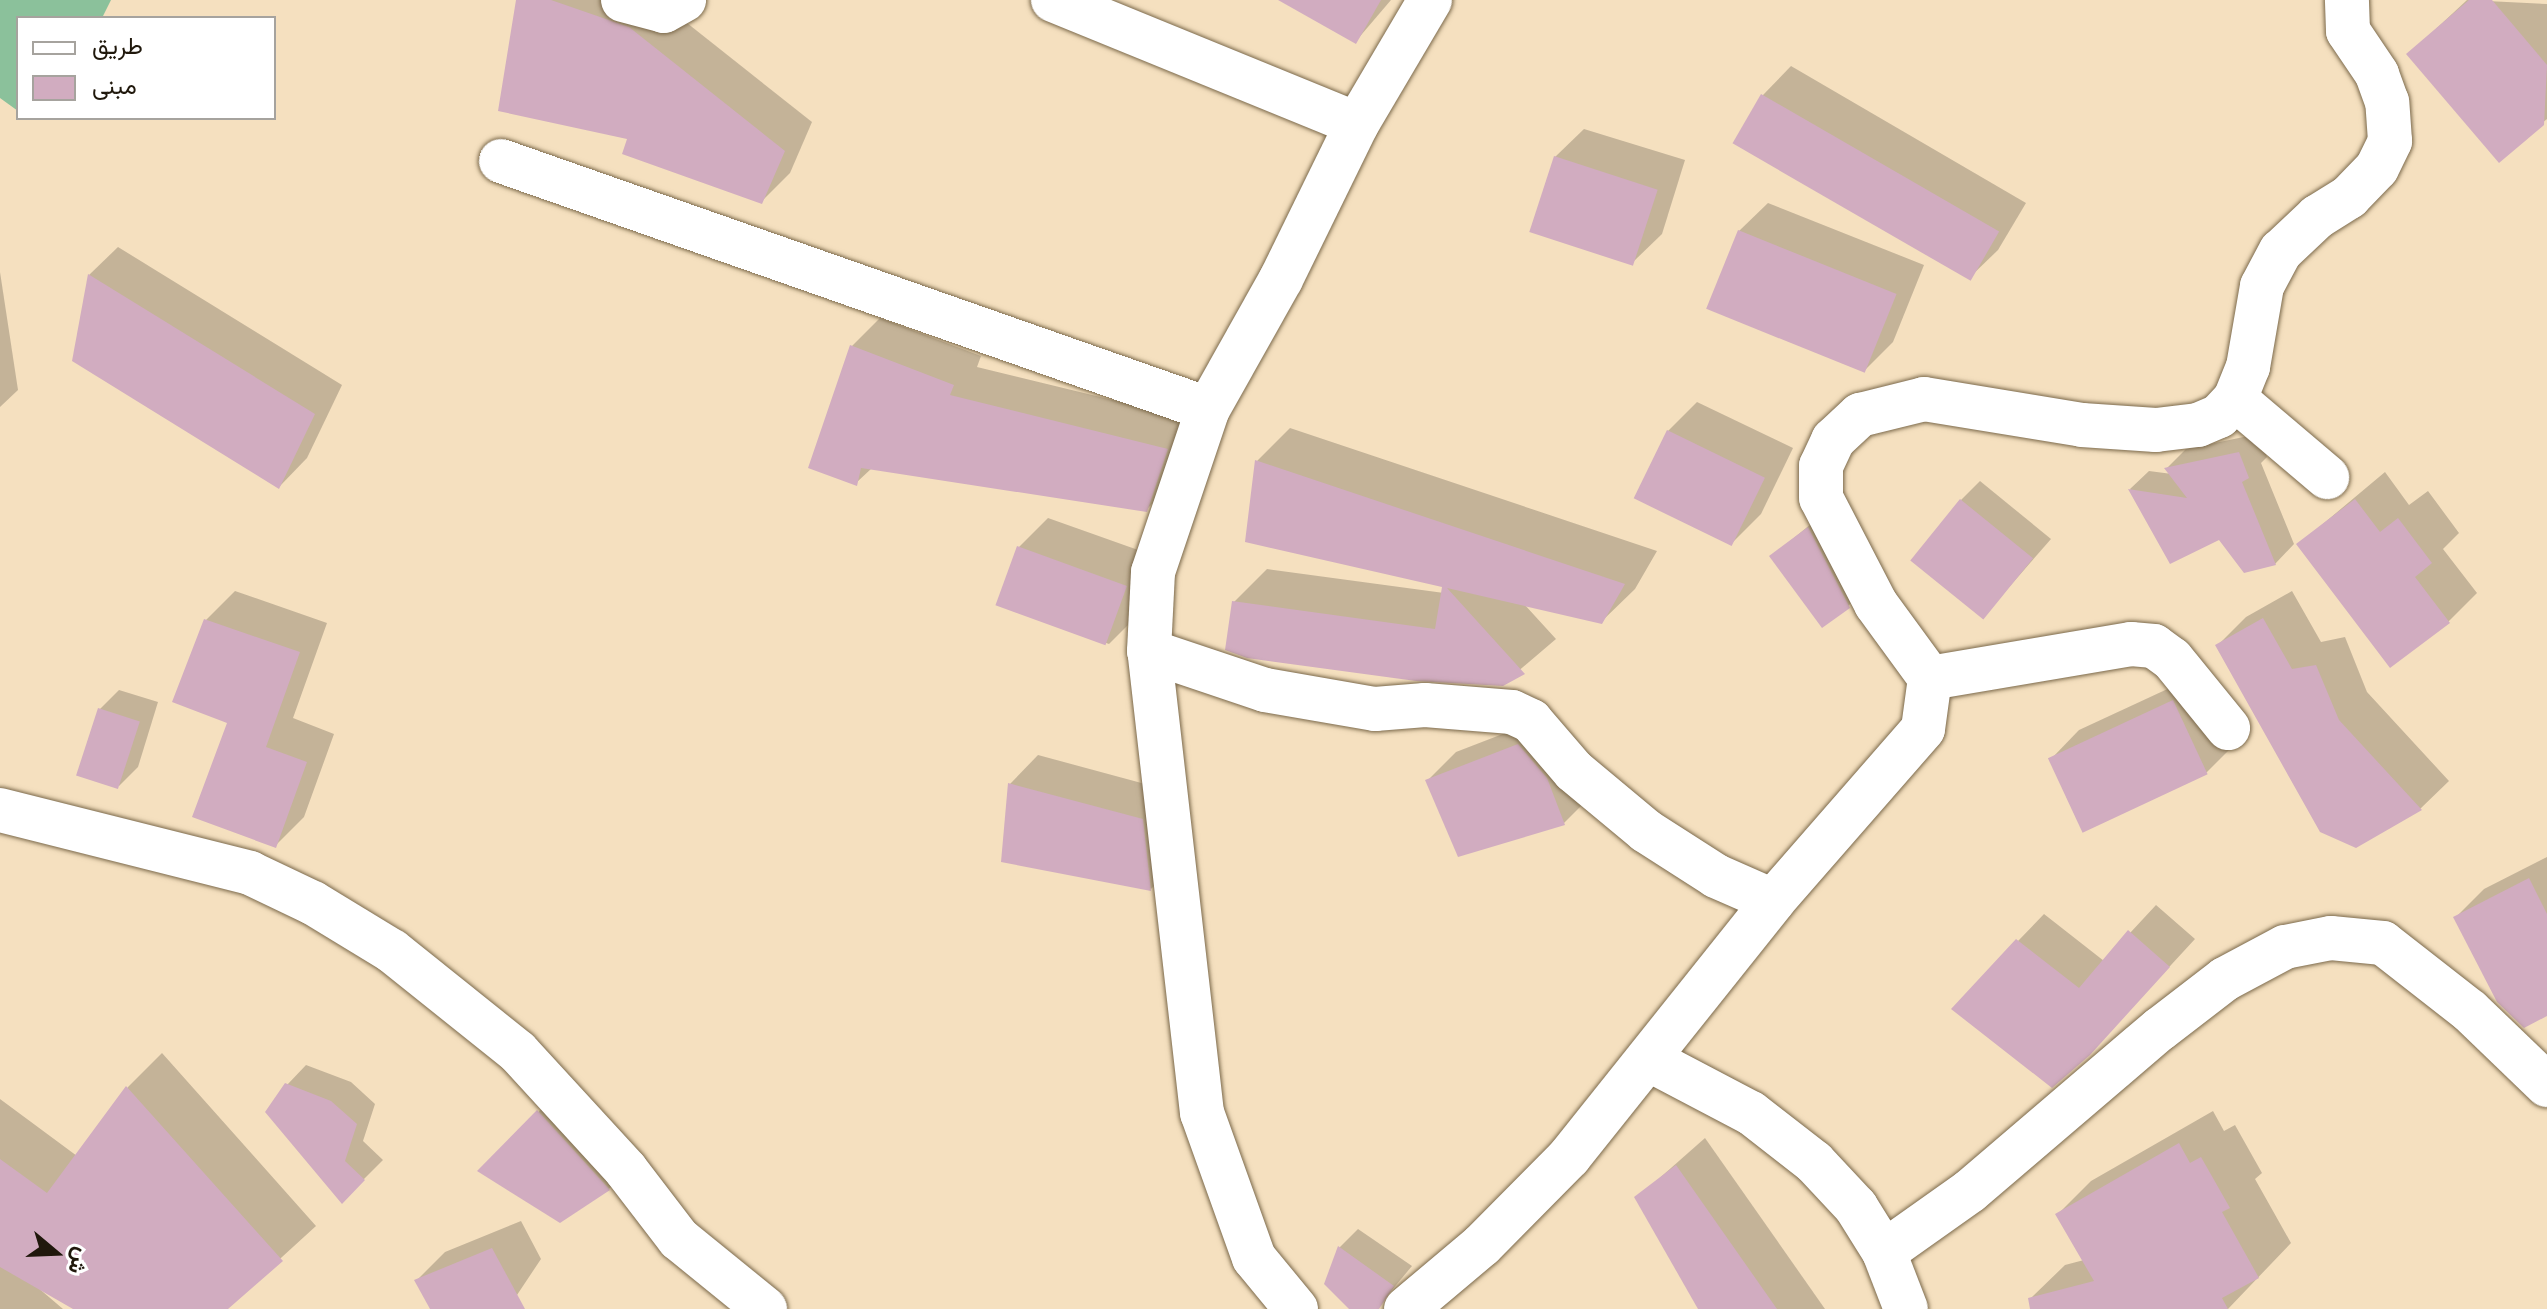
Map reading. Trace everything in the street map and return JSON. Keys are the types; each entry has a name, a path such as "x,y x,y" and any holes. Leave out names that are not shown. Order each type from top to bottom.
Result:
{"street":[{"path":"623,0 664,11 684,0"},
{"path":"1053,0 1357,124"},
{"path":"1296,1309 1254,1258 1202,1113 1149,651 1160,541 1208,409 1281,279 1357,124 1430,0"},
{"path":"1406,1309 1482,1245 1569,1157 1773,901 1923,729 1930,678 1876,604 1821,498 1821,466 1833,440 1860,415 1924,399 2082,425 2156,430 2198,425 2219,416 2235,399 2248,367 2262,286 2281,251 2317,217 2349,197 2377,168 2390,141 2387,102 2377,74 2348,31 2348,0"},
{"path":"501,161 1208,409"},
{"path":"2235,399 2327,477"},
{"path":"1930,678 2131,644 2154,646 2172,659 2228,728"},
{"path":"1149,651 1265,690 1375,709 1425,705 1512,712 1531,721 1574,771 1646,831 1716,876 1773,901"},
{"path":"0,810 250,873 392,951 518,1052 626,1170 679,1239 765,1309"},
{"path":"1884,1252 1970,1191 2171,1020 2225,979 2285,947 2331,938 2383,943 2470,1011 2547,1085"},
{"path":"1648,1059 1751,1113 1814,1162 1856,1207 1884,1252 1906,1309"}],"green space":[{"path":"0,0 111,0 103,16 16,16 16,110 0,98"}],"building":[{"path":"516,0 551,0 629,27 785,151 762,204 622,154 627,139 498,111"},
{"path":"1278,0 1381,0 1356,44"},
{"path":"2469,0 2492,0 2547,65 2544,125 2499,163 2406,54"},
{"path":"1761,94 1999,231 1971,281 1732,143"},
{"path":"1554,156 1658,190 1633,266 1529,232"},
{"path":"1738,230 1897,294 1865,373 1706,309"},
{"path":"88,274 315,414 279,489 72,361"},
{"path":"850,345 954,385 950,395 1168,449 1147,512 861,468 857,486 808,468"},
{"path":"1667,430 1765,478 1732,546 1634,498"},
{"path":"2239,452 2249,478 2242,482 2276,565 2244,573 2219,540 2170,564 2128,489 2187,498 2164,468"},
{"path":"1255,460 1625,584 1602,624 1447,588 1525,674 1503,686 1416,681 1247,658 1225,650 1232,601 1435,629 1442,587 1245,542"},
{"path":"1960,499 2033,558 1983,620 1910,560"},
{"path":"2355,499 2380,532 2398,518 2432,563 2415,577 2450,623 2390,668 2296,544"},
{"path":"1808,527 1850,608 1822,628 1769,556"},
{"path":"1017,546 1127,586 1105,645 995,605"},
{"path":"2263,618 2292,669 2316,665 2339,720 2422,810 2356,848 2320,832 2215,645"},
{"path":"204,619 300,652 266,747 307,762 276,848 192,817 227,723 172,702"},
{"path":"2173,700 2208,774 2083,833 2048,758"},
{"path":"98,708 140,722 118,789 76,776"},
{"path":"1518,744 1547,778 1565,825 1458,857 1425,780"},
{"path":"1008,783 1143,819 1151,891 1001,862"},
{"path":"2529,878 2547,914 2547,1016 2524,1028 2497,1002 2453,917"},
{"path":"2128,930 2170,967 2090,1055 2052,1088 1951,1009 2016,939 2079,988"},
{"path":"285,1083 331,1101 357,1124 345,1161 365,1180 342,1204 265,1112"},
{"path":"126,1086 283,1261 228,1309 73,1309 0,1267 0,1159 47,1193"},
{"path":"537,1110 610,1190 560,1223 477,1171"},
{"path":"2179,1143 2190,1163 2201,1157 2230,1208 2222,1212 2259,1278 2222,1298 2228,1309 2030,1309 2028,1298 2094,1281 2055,1214"},
{"path":"1676,1165 1777,1309 1698,1309 1634,1197"},
{"path":"1338,1246 1394,1286 1379,1309 1349,1309 1324,1284"},
{"path":"492,1248 525,1309 430,1309 414,1280"}]}
